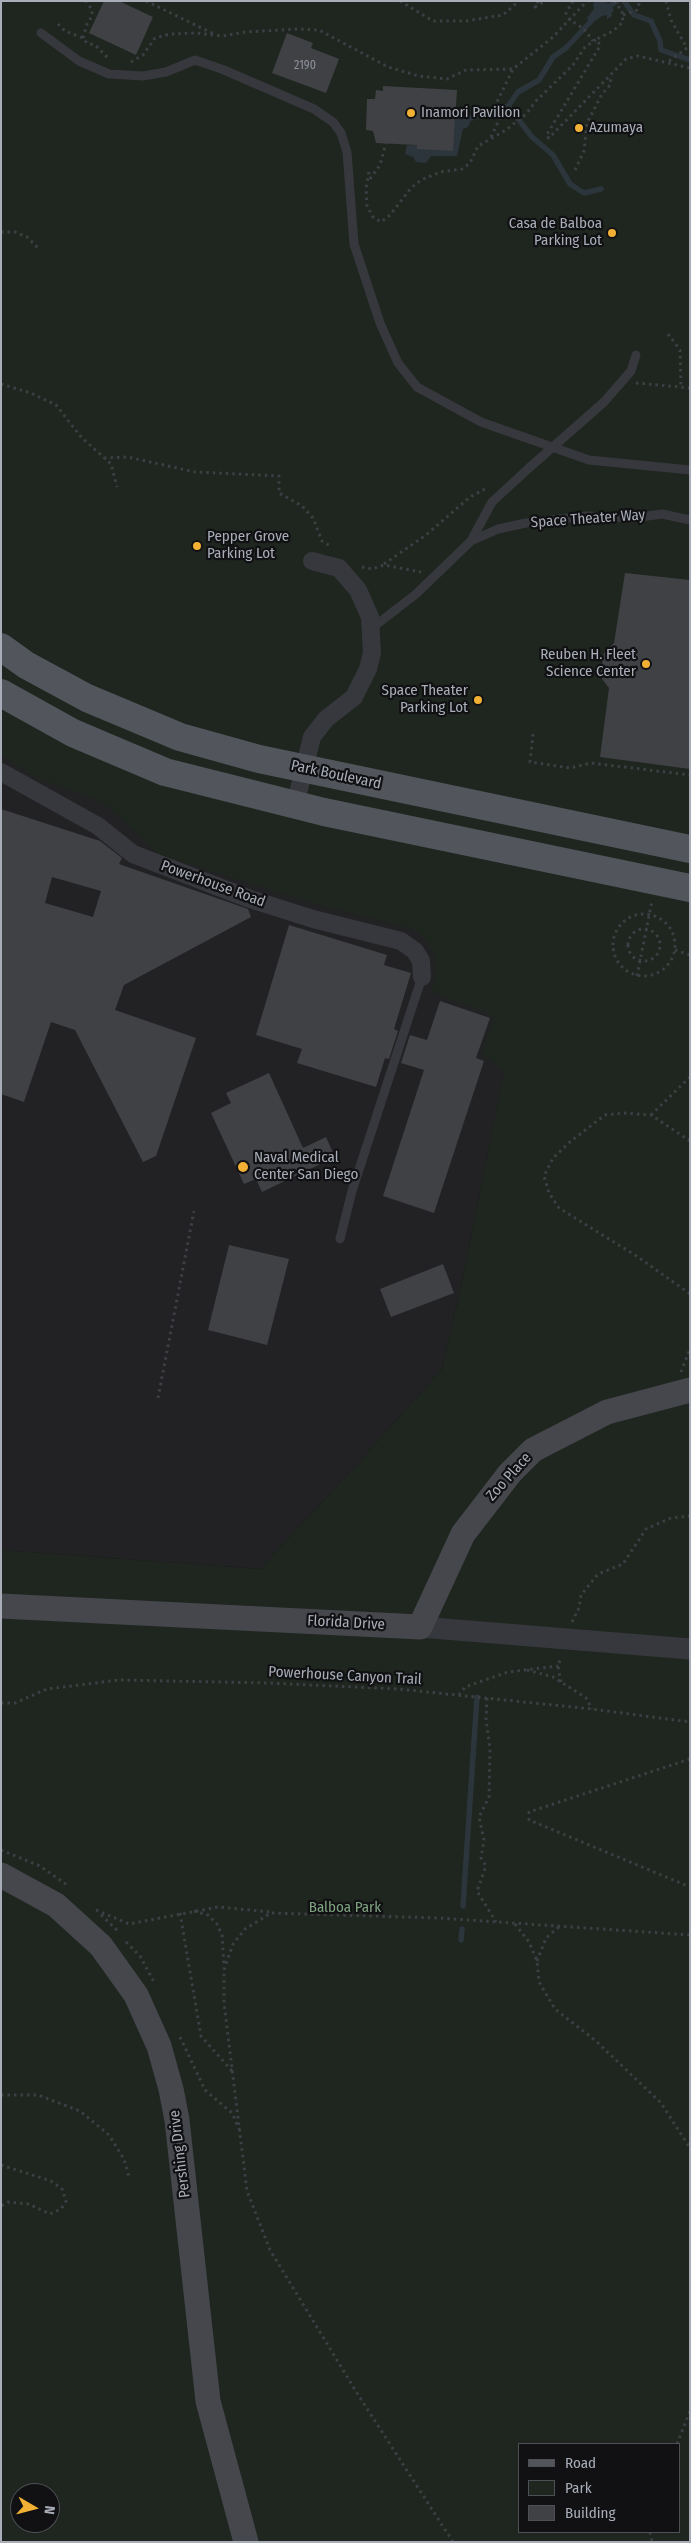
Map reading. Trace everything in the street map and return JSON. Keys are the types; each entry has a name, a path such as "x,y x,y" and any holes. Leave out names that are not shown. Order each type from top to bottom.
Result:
{"main road":[{"name":"Park Boulevard","path":"1,647 26,665 87,698 180,737 303,768 690,849"},
{"path":"1,694 73,733 166,772 295,805 690,888"},
{"name":"Zoo Place","path":"420,1627 463,1534 510,1473 533,1450 606,1412 685,1383"},
{"name":"Florida Drive","path":"1,1606 420,1627"},
{"name":"Pershing Drive","path":"1,1875 56,1905 101,1946 136,1995 159,2046 177,2120 204,2376 215,2432 246,2542"},
{"name":"Pershing Drive","path":"235,2498 254,2542"}],"street":[{"path":"295,805 309,744 316,730 326,719 348,703 359,690 368,669 372,653 372,628 364,600 352,581 339,568 312,561"},
{"name":"Powerhouse Road","path":"1,772 98,826 133,854 250,899 313,919 400,941 415,951 421,961 422,977"},
{"name":"Florida Drive","path":"420,1627 690,1649"}],"lane":[{"path":"41,32 79,61 109,74 143,76 166,72 194,60 224,70 314,109 333,122 341,133 347,152 354,244 380,323 398,363 417,387 481,422 589,460 690,470"},
{"path":"472,541 492,502 604,402 630,371 636,356"},
{"name":"Space Theater Way","path":"372,628 472,541 498,529 526,523 586,516 633,518 662,514 690,520"},
{"path":"340,1239 352,1191 422,977"}],"path":[{"path":"83,38 87,24 92,16 92,10 86,1"},
{"path":"146,1 217,36"},
{"path":"400,1 433,21 466,21 503,15 519,1"},
{"path":"538,1 535,7 545,1"},
{"path":"573,1 566,13 570,20 584,29 593,41"},
{"path":"492,137 500,118 495,106 513,69 553,37 587,1"},
{"path":"386,143 380,165 366,188 367,206 373,217 380,222 390,215 411,188 440,172 462,169 470,163 478,146 506,130 526,114 536,101 573,65 585,47 593,41 613,32 623,22 622,13 614,1"},
{"path":"622,13 637,10 640,1"},
{"path":"666,1 671,20 687,48 668,62"},
{"path":"58,24 65,31 83,38 87,43 95,45 109,57 112,63"},
{"path":"127,64 142,55 155,38 170,34 195,33 217,36 296,28 319,30 388,67 419,76 447,79 466,70 513,69"},
{"path":"597,39 600,46 546,136 549,138 626,59 638,56 690,68"},
{"path":"574,170 584,151 587,123 602,94 611,84 610,75"},
{"path":"370,172 370,180"},
{"path":"1,232 15,232 27,237 38,248"},
{"path":"668,334 680,350 681,387"},
{"path":"621,382 690,388"},
{"path":"1,384 31,393 56,406 81,437 111,464 117,487"},
{"path":"104,458 128,458 195,472 278,476 280,493 302,506 313,518 322,541 334,548"},
{"path":"355,562 362,568 372,569 384,565 426,535 470,497 502,480 514,481"},
{"path":"384,565 436,574"},
{"path":"533,734 530,762 570,768 592,762 690,775"},
{"path":"637,976 653,897"},
{"path":"650,914 666,923 675,940 675,950 672,960 657,974 637,976 627,972 614,955 612,944 614,933 628,917 650,914"},
{"path":"647,928 656,934 660,949 650,960 640,961 631,954 628,944 632,934 647,928"},
{"path":"675,950 690,954"},
{"path":"651,1115 690,1077"},
{"path":"690,1141 651,1115 624,1112 605,1115 571,1141 553,1158 544,1176 549,1193 559,1208 638,1257 690,1294"},
{"path":"158,1398 194,1211"},
{"path":"685,1383 690,1349"},
{"path":"561,1682 558,1666 581,1595 598,1574 623,1564 646,1529 671,1518 690,1516"},
{"path":"459,1695 465,1686 508,1672 558,1666"},
{"path":"524,1669 553,1677 586,1698 592,1708"},
{"name":"Powerhouse Canyon Trail","path":"1,1703 15,1704 47,1689 119,1680 278,1683 398,1689 592,1708 690,1722"},
{"path":"487,1698 486,1718 490,1749 489,1797 480,1817 484,1840 481,1858 486,1866 477,1891 496,1922"},
{"path":"690,1759 529,1812 529,1820 690,1887"},
{"path":"1,1850 40,1866 70,1887"},
{"path":"92,1906 99,1913 129,1924 191,1910 218,1907 271,1912 496,1922 690,1935"},
{"path":"191,1910 208,1915 217,1924 222,1935 224,2003 247,2191 270,2250 357,2393 453,2542"},
{"path":"224,1970 233,1944 245,1930 271,1912"},
{"path":"180,1913 202,2036 234,2073"},
{"path":"514,1923 529,1942 537,1961 539,1982 555,2009 596,2041 661,2103 690,2148"},
{"path":"537,1961 546,1938 560,1926"},
{"path":"1,2095 38,2095 80,2111 109,2135 124,2159 129,2177"},
{"path":"1,2165 51,2182 62,2189 66,2201 62,2209 50,2214 29,2204 8,2202 1,2206"},
{"path":"677,2443 690,2411"}],"shaded area":[{"path":"596,1 605,1 614,10 611,14 612,16 607,19 607,15 602,16 591,24 587,18 594,9 593,4"},
{"path":"450,109 468,112 472,118 468,127 463,129 457,156 431,156 426,163 416,162 413,157 405,154 407,145 448,146"},
{"name":"Naval Medical Center San Diego","path":"1,718 534,887 509,1048 461,1286 442,1369 260,1569 1,1550"}],"green space":[{"name":"Balboa Park","path":"1,1 690,1 690,2542 1,2542 1,1550 260,1569 442,1369 461,1286 504,1072 487,1058 481,1056 494,1016 432,992 436,971 434,955 426,940 415,930 298,899 158,854 103,803 35,777 1,755"}],"building":[{"path":"104,1 119,1 153,17 136,55 89,33"},
{"path":"287,33 313,43 311,48 339,59 326,93 272,73"},
{"name":"Inamori Pavilion","path":"383,86 457,90 453,151 417,149 417,145 376,143 373,131 366,130 367,99 375,99 376,90 383,91"},
{"name":"Reuben H. Fleet Science Center","path":"625,573 690,580 690,769 600,757 609,688 600,676 604,653 614,643"},
{"path":"1,809 100,841 122,858 119,864 248,909 251,917 124,985 115,1010 196,1038 156,1156 143,1162 75,1030 51,1022 24,1102 1,1094","holes":["52,877 101,891 93,917 45,903"]},
{"path":"289,925 387,955 384,965 411,973 394,1029 398,1031 389,1059 385,1058 376,1087 297,1063 302,1049 256,1035"},
{"path":"440,1001 490,1018 476,1058 484,1061 434,1213 383,1196 424,1070 401,1063 410,1035 427,1040"},
{"path":"269,1073 303,1148 326,1137 335,1157 262,1192 256,1179 244,1184 211,1113 231,1103 226,1093"},
{"path":"229,1245 289,1259 267,1345 208,1330"},
{"path":"443,1264 454,1293 391,1317 380,1289"}],"waterway":[{"path":"604,10 617,1"},
{"path":"624,1 634,15 651,21 660,41 661,50 690,60"},
{"path":"472,118 508,106 518,92 539,80 553,57 566,48 593,19"},
{"path":"508,106 532,137 553,155 570,184 584,193 601,189"},
{"path":"463,1906 477,1697"},
{"path":"461,1940 462,1929"}],"place":[{"name":"Inamori Pavilion","path":"411,113"},
{"name":"Azumaya","path":"579,128"},
{"name":"Casa de Balboa Parking Lot","path":"612,233"},
{"name":"Pepper Grove Parking Lot","path":"197,546"},
{"name":"Reuben H. Fleet Science Center","path":"646,664"},
{"name":"Space Theater Parking Lot","path":"478,700"},
{"name":"Naval Medical Center San Diego","path":"243,1167"}]}
